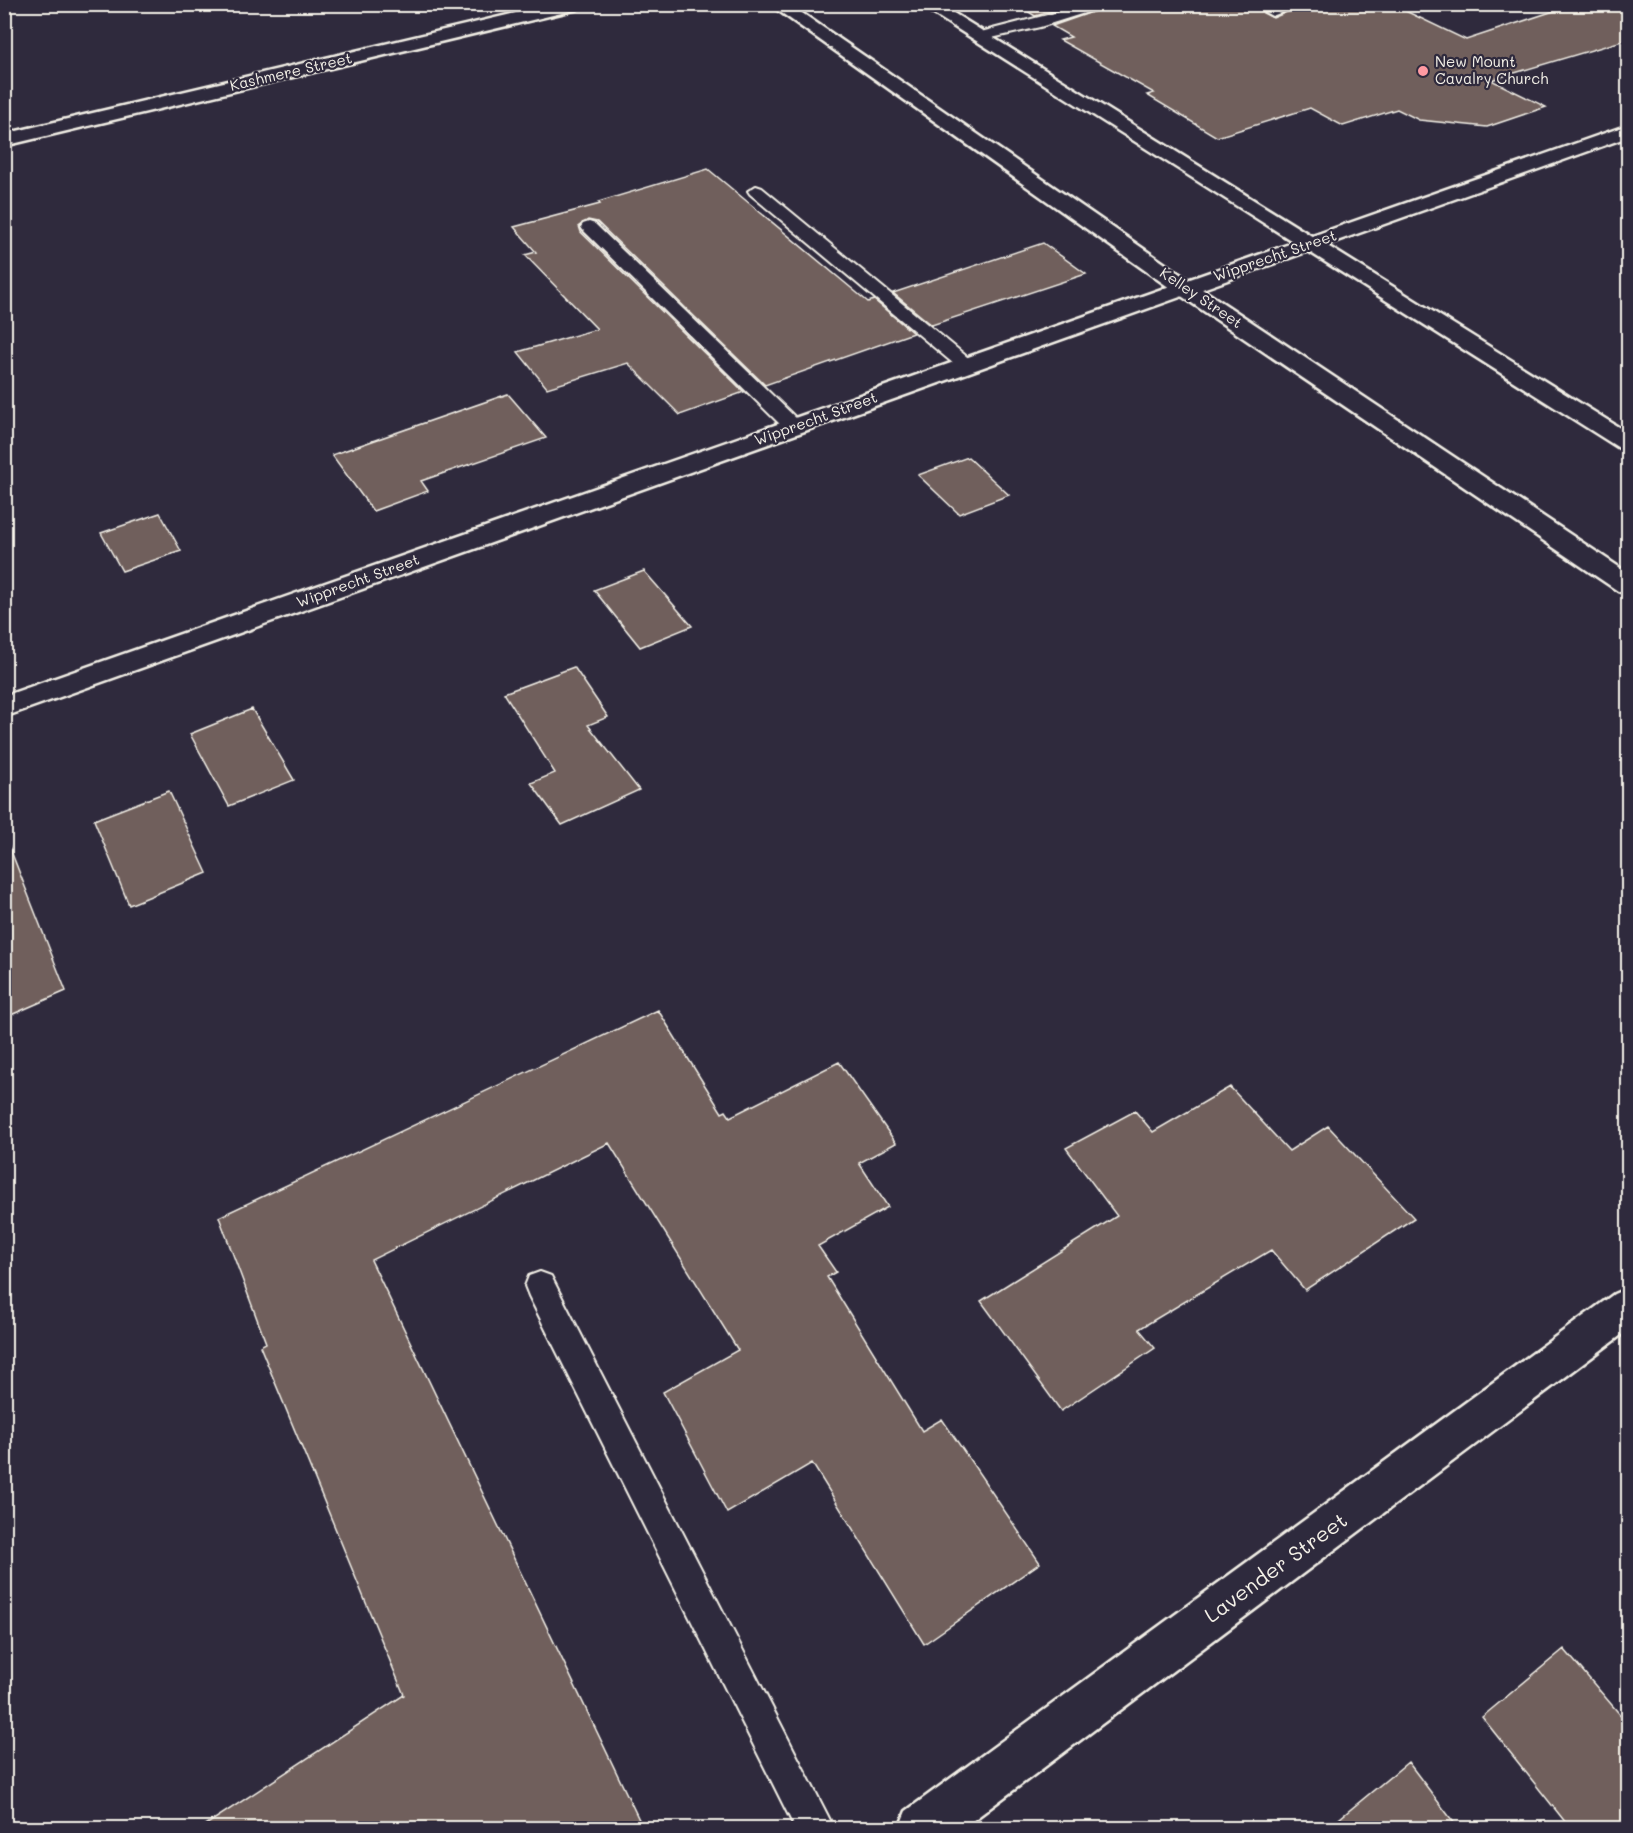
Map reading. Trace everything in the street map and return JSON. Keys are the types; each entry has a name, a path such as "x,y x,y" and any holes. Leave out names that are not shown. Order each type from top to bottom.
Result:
{"street":[{"name":"Kashmere Street","path":"4,141 578,4"},
{"name":"Kelley Street","path":"777,4 1185,288 1629,585"},
{"path":"926,4 1629,443"},
{"name":"Wipprecht Street","path":"4,707 1629,131"},
{"name":"Lavender Street","path":"923,1828 1629,1307"}],"lane":[{"path":"978,37 1107,4"},
{"path":"1272,12 1298,4"},
{"path":"756,191 966,366"},
{"path":"588,227 794,427"},
{"path":"540,1286 815,1828"}],"building":[{"path":"1016,4 1079,4 1035,16"},
{"path":"1115,4 1273,4 1266,7 1263,13 1273,18 1306,4 1391,4 1466,40 1575,4 1629,4 1629,39 1491,80 1546,107 1487,127 1419,120 1397,109 1343,126 1310,108 1217,137 1147,95 1154,93 1060,40 1071,37 1052,26"},
{"path":"708,169 868,302 874,300 913,333 765,385 597,222 588,220 579,226 581,232 744,392 680,415 628,363 547,388 518,352 597,329 525,255 536,252 514,227 600,204 598,202"},
{"path":"1043,243 1086,274 932,325 893,293"},
{"path":"508,394 546,438 421,481 428,491 373,511 332,455"},
{"path":"968,457 1009,495 959,514 918,475"},
{"path":"160,513 181,551 122,571 101,533"},
{"path":"644,571 692,626 640,647 594,590"},
{"path":"574,667 608,717 588,725 639,790 562,825 531,783 555,773 504,693"},
{"path":"252,709 294,780 229,806 190,734"},
{"path":"169,791 207,873 129,905 94,820"},
{"path":"7,841 66,991 4,1018 4,842"},
{"path":"658,1010 722,1113 726,1111 730,1117 839,1062 896,1143 859,1163 888,1207 818,1246 836,1272 827,1277 922,1431 942,1419 1040,1563 924,1644 812,1463 727,1513 663,1392 738,1350 609,1143 371,1260 643,1828 201,1828 404,1695 260,1346 266,1343 219,1217"},
{"path":"1230,1087 1289,1151 1328,1126 1414,1218 1305,1290 1271,1250 1139,1329 1155,1348 1061,1411 981,1301 1117,1216 1066,1148 1135,1111 1153,1132"},
{"path":"1564,1649 1629,1725 1629,1828 1570,1828 1482,1717"},
{"path":"1408,1762 1458,1828 1328,1828"}],"place":[{"name":"New Mount Cavalry Church","path":"1423,71"}]}
